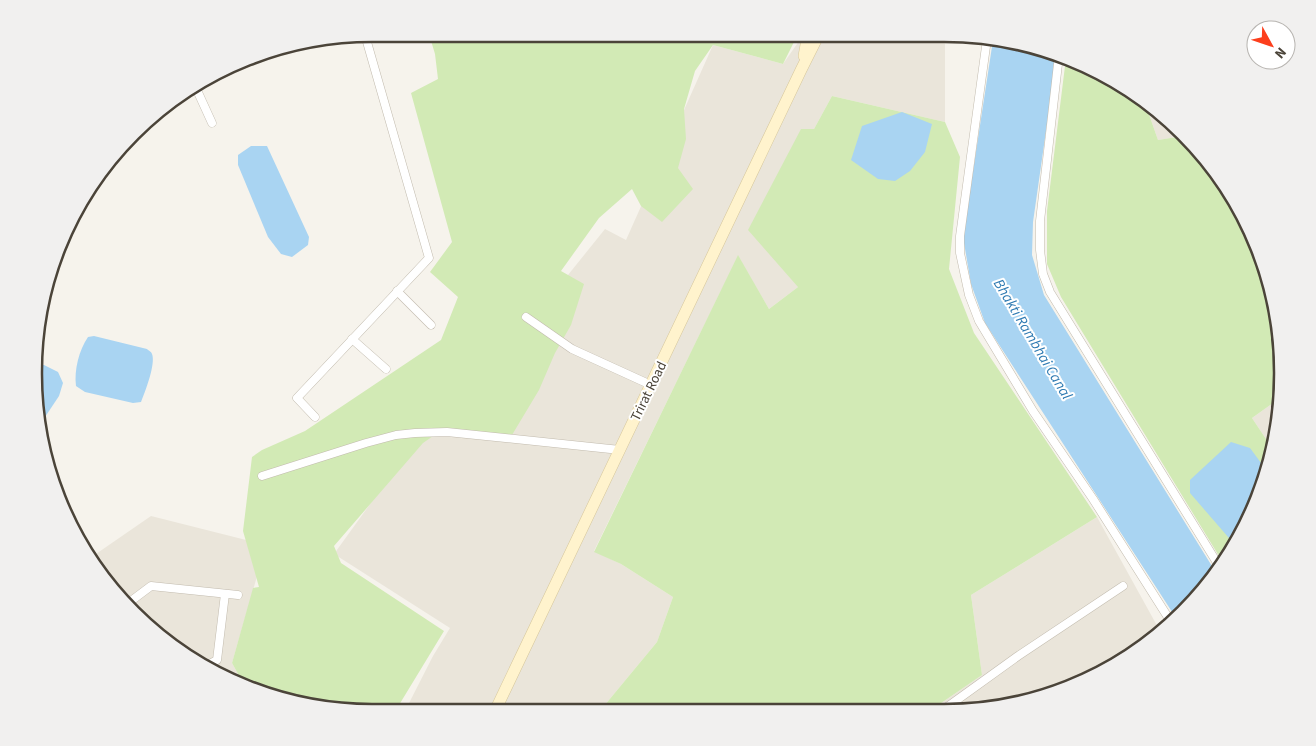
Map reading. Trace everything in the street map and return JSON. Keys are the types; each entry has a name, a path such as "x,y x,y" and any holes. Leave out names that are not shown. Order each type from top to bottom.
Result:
{"main road":[{"name":"Trirat Road","path":"801,70 806,42"},
{"name":"Trirat Road","path":"498,704 815,42"}],"street":[{"path":"315,417 297,398 429,258 367,42"},
{"path":"987,45 960,236 960,252 969,295 979,321 1033,411 1093,499 1167,616"},
{"path":"1058,64 1040,221 1040,250 1043,274 1050,292 1215,560"},
{"path":"198,93 212,123"},
{"path":"397,291 431,325"},
{"path":"526,317 572,349 650,385"},
{"path":"352,339 386,369"},
{"path":"262,476 366,443 415,432 447,432 620,450"},
{"path":"132,599 151,586 238,595"},
{"path":"952,704 1018,656 1123,586"},
{"path":"213,662 217,660 225,594"}],"shaded area":[{"path":"798,42 945,42 945,122 832,96 814,129 798,287 769,309 738,256 594,551 621,564 673,597 657,642 606,704 409,704 433,656 450,628 334,554 412,446 531,321 605,229 626,240 713,45 783,64"},
{"path":"1149,115 1175,137 1158,140"},
{"path":"1272,404 1266,440 1252,418"},
{"path":"151,516 266,545 232,663 238,674 189,648 155,621 139,607 96,554"},
{"path":"1097,517 1157,625 1127,648 1108,659 1049,686 986,701 940,704 982,675 971,595"}],"green space":[{"path":"431,42 794,42 783,64 713,45 695,71 684,109 686,139 678,168 693,189 662,222 641,206 632,189 599,218 561,271 584,284 571,325 555,353 539,390 512,435 442,430 423,443 334,546 341,563 444,631 400,704 330,701 267,686 238,674 232,663 253,588 259,587 243,531 252,457 262,450 305,431 441,340 458,297 430,272 452,242 411,93 438,79"},
{"path":"1065,66 1108,87 1144,111 1149,115 1158,140 1175,137 1177,139 1218,189 1239,227 1256,267 1267,309 1273,351 1273,395 1272,404 1252,418 1266,440 1262,459 1248,499 1219,556 1061,297 1047,264 1047,211"},
{"path":"832,96 945,122 960,157 949,269 974,333 1097,517 971,595 982,675 940,704 606,704 657,642 673,597 621,564 594,552 738,255 769,309 798,287 748,230 801,129 814,129"}],"water":[{"name":"Bhakti Rambhai Canal","path":"992,46 1029,54 1056,63 1033,222 1032,255 1044,295 1212,565 1172,612 985,323 971,284 963,237"},
{"path":"902,112 932,124 925,152 910,171 895,181 878,179 851,160 862,126"},
{"path":"251,146 267,146 309,237 308,245 292,257 281,254 268,237 238,165 238,155"},
{"path":"94,336 147,349 151,352 153,364 141,402 133,403 85,392 76,386 76,373 80,354 88,337"},
{"path":"42,365 58,372 63,383 59,396 45,417"},
{"path":"1231,442 1250,448 1261,463 1248,499 1229,538 1190,493 1190,480"}]}
